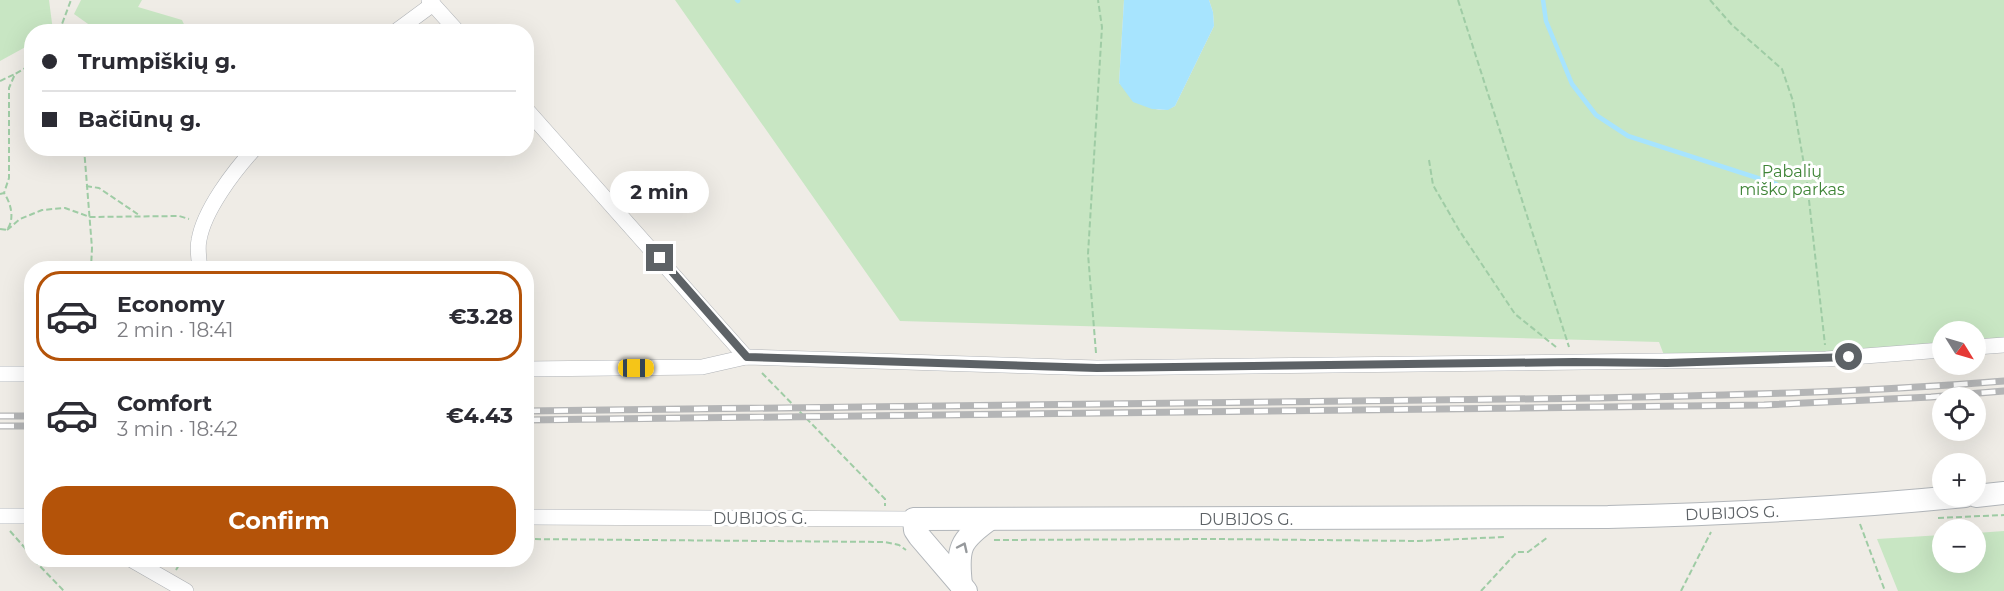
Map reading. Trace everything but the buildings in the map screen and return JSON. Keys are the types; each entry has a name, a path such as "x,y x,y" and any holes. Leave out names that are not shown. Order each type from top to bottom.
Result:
{"main road":[{"path":"1986,494 2004,493"},
{"name":"DUBIJOS G.","path":"914,519 1608,517 1855,507 1932,499"},
{"path":"914,519 915,530 930,551 963,588"},
{"path":"963,588 958,560 961,549 972,532 990,519"}],"street":[{"path":"405,24 431,2 451,24"},
{"path":"534,118 747,357"},
{"path":"199,261 198,243 203,225 248,156"},
{"path":"1986,346 2004,345"},
{"path":"534,369 702,367 747,357 1097,368 1574,362 1667,363 1826,359 1932,351"},
{"path":"0,374 24,374"},
{"name":"DUBIJOS G.","path":"534,517 914,519"},
{"path":"4,523 24,518"},
{"path":"144,567 186,591"}],"path":[{"path":"62,24 71,0"},
{"path":"1097,368 1088,254 1102,27 1098,0"},
{"path":"1458,0 1574,362"},
{"path":"1710,0 1732,25 1782,69 1793,102 1807,182 1826,359"},
{"path":"0,81 24,69"},
{"path":"4,193 9,178 9,88 15,74"},
{"path":"84,156 91,261"},
{"path":"1428,160 1433,185 1459,230 1515,314 1574,362"},
{"path":"86,186 99,188 139,215"},
{"path":"0,194 4,193"},
{"path":"4,193 10,202 10,225 7,230"},
{"path":"0,229 7,230 20,219 42,210 65,208 90,217 179,216 203,225"},
{"path":"747,357 885,499 886,518"},
{"path":"1855,507 1885,591"},
{"path":"4,523 24,547"},
{"path":"1681,591 1712,529"},
{"path":"1481,591 1517,552 1528,552 1551,535"},
{"path":"534,539 885,542 899,545 914,557 930,551"},
{"path":"41,567 64,591"}],"green space":[{"path":"0,0 49,0 52,24 24,24 24,48 0,61"},
{"path":"81,0 142,0 138,7 182,20 184,24 88,24 74,14"},
{"name":"Pabalių miško parkas","path":"675,0 1124,0 1119,83 1145,104 1159,110 1175,106 1214,26 1209,0 2004,0 2004,345 1986,346 1986,321 1932,321 1932,350 1667,363 1659,342 900,321"},
{"path":"2004,531 2004,591 1898,591 1877,539 1932,536 1932,573 1986,573 1986,532"}],"water":[{"path":"1124,0 1209,0 1214,26 1175,106 1168,110 1152,109 1133,102 1119,83"}],"waterway":[{"path":"1543,0 1546,21 1572,84 1596,115 1628,136 1776,184"}],"railway":[{"path":"534,411 1598,398 1852,390 2004,381"},
{"path":"534,420 1764,405 2004,391"},
{"path":"0,416 24,416"},
{"path":"0,426 24,426"}],"route":[{"path":"660,258 747,357 1097,368 1574,362 1667,363 1849,357"}]}
